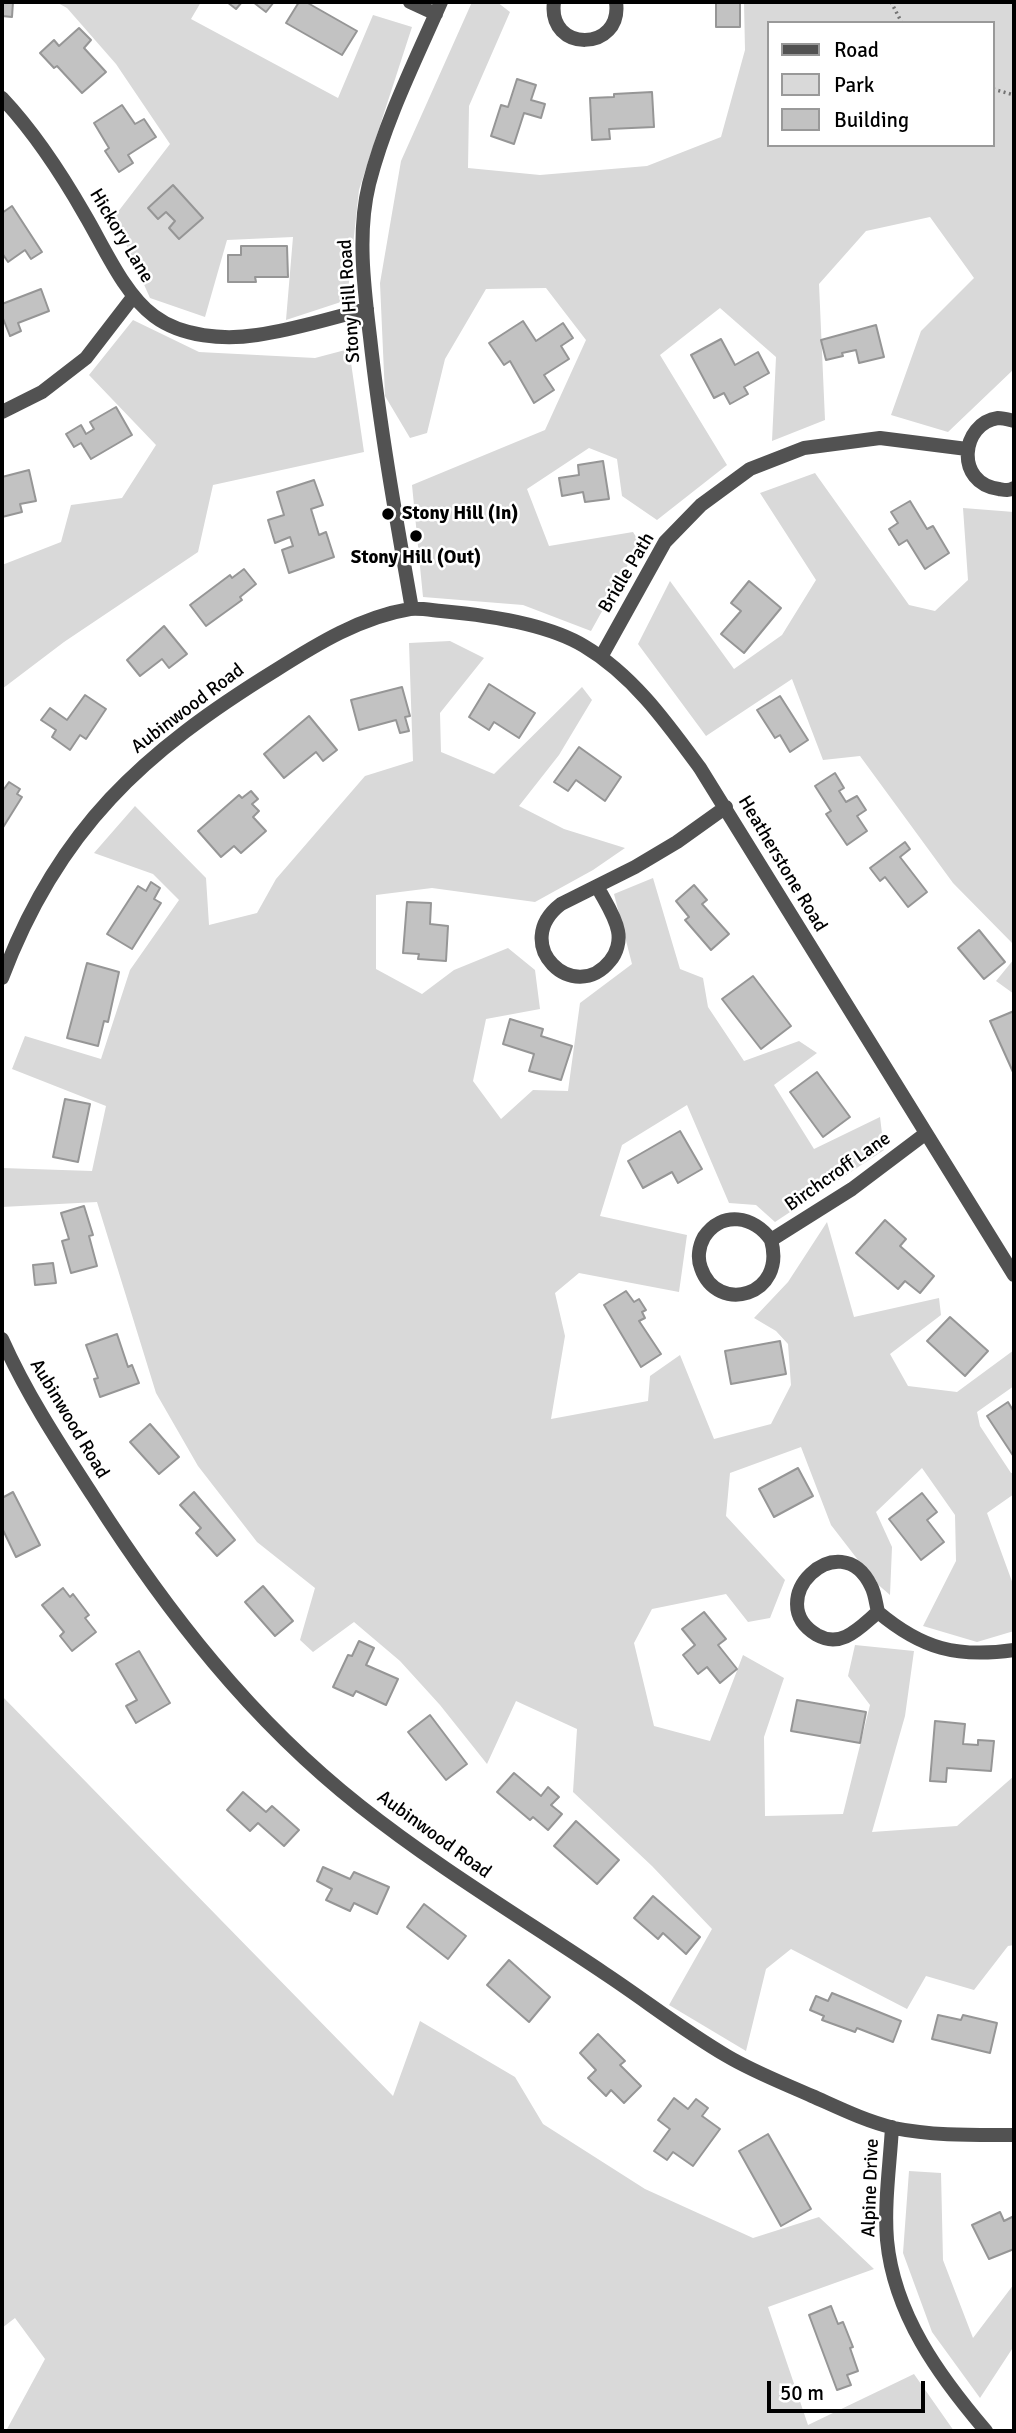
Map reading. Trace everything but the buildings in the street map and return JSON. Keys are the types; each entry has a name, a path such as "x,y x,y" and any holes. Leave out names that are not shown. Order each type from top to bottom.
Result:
{"street":[{"path":"410,2 438,8"},
{"path":"554,2 553,15 557,24 564,33 582,41 602,36 610,29 615,20 616,2"},
{"name":"Stony Hill Road","path":"412,609 391,493 367,310 363,233 369,186 393,113 438,8"},
{"name":"Hickory Lane","path":"2,98 28,125 68,186 133,297 155,317 184,332 223,337 257,335 367,310"},
{"path":"2,412 42,392 86,358 133,297"},
{"path":"1014,421 997,418 977,429 967,449 970,471 986,487 1009,491 1014,488"},
{"name":"Bridle Path","path":"601,657 665,542 701,505 750,469 804,448 880,438 967,449"},
{"name":"Heatherstone Road","path":"412,609 484,617 554,632 601,657 629,681 671,729 726,807 1014,1275"},
{"name":"Aubinwood Road","path":"2,978 34,905 61,859 98,811 151,757 233,696 333,636 375,619 412,609"},
{"path":"597,886 615,921 619,933 618,946 605,968 594,974 568,975 556,969 542,948 544,922 551,911 561,904 597,886 635,867 677,842 726,807"},
{"name":"Birchcroff Lane","path":"771,1240 852,1189 925,1134"},
{"path":"742,1219 764,1230 771,1240 775,1252 774,1265 769,1277 760,1287 748,1293 722,1292 704,1276 699,1264 702,1240 709,1230 719,1223 742,1219"},
{"name":"Aubinwood Road","path":"2,1339 48,1429 165,1603 257,1712 368,1812 447,1870 696,2037 755,2071 864,2119 892,2127 929,2133 1014,2134"},
{"path":"878,1612 851,1635 841,1640 828,1640 816,1634 800,1615 796,1603 799,1588 805,1579 824,1563 836,1560 856,1566 871,1586 878,1612 915,1638 944,1650 977,1653 1014,1650"},
{"name":"Alpine Drive","path":"892,2127 887,2226 889,2252 898,2292 912,2325 936,2366 986,2431"}],"path":[{"path":"891,2 901,21"},
{"path":"995,90 1014,95"}],"green space":[{"path":"56,2 201,2 191,19 338,98 373,15 412,27 359,190 347,300 286,320 293,237 227,240 205,317 150,298 114,217 170,144 116,64 67,8"},
{"path":"472,2 497,2 510,12 469,106 468,168 540,175 647,166 721,137 745,50 744,2 1014,2 1014,369 948,432 891,415 921,331 974,278 930,217 866,231 819,284 825,420 772,441 776,357 720,308 660,355 727,465 657,520 622,496 617,459 589,448 527,489 549,546 633,532 640,543 591,631 523,605 423,597 412,485 545,430 586,340 546,288 486,289 445,359 427,433 410,438 385,396 380,283 401,161"},
{"path":"133,320 199,352 315,358 349,349 364,452 213,485 198,552 64,642 2,689 2,565 61,542 71,505 122,498 156,445 89,375"},
{"path":"815,473 909,605 935,611 968,580 963,508 1014,512 1014,945 953,883 860,756 823,760 792,679 706,736 638,644 670,581 734,669 782,635 816,580 760,493"},
{"path":"450,641 484,658 440,713 441,752 494,774 582,687 592,700 559,755 519,806 564,829 625,848 593,870 535,902 432,888 376,895 376,969 422,994 454,970 508,948 535,970 540,1009 486,1019 473,1081 501,1119 533,1090 568,1091 580,1003 632,964 614,894 653,878 680,969 703,978 708,1007 744,1061 799,1041 817,1053 774,1085 814,1149 880,1117 884,1150 775,1222 756,1205 729,1203 687,1105 622,1145 600,1216 687,1235 679,1292 579,1273 555,1293 565,1336 551,1419 648,1401 650,1376 680,1355 714,1439 771,1424 791,1385 788,1344 776,1331 754,1318 788,1282 827,1222 854,1317 939,1298 941,1315 890,1354 908,1386 957,1392 1014,1350 1014,1386 977,1412 980,1426 1011,1473 1014,1473 1014,1494 987,1513 1014,1587 1014,1631 977,1642 923,1626 956,1561 955,1515 922,1468 876,1512 892,1547 890,1595 875,1582 831,1525 801,1447 730,1473 726,1516 785,1580 770,1618 748,1622 726,1594 652,1609 634,1643 654,1726 710,1741 743,1655 784,1678 764,1737 765,1816 843,1814 870,1705 848,1676 855,1645 914,1651 905,1716 872,1832 957,1826 1014,1776 1014,1945 1008,1946 974,1990 926,1976 907,2009 791,1949 766,1969 746,2051 669,2005 712,1929 652,1866 573,1792 577,1729 516,1701 487,1764 440,1705 400,1661 354,1622 313,1652 300,1640 315,1588 257,1542 198,1466 156,1393 97,1202 2,1207 2,1168 92,1171 106,1106 12,1069 25,1036 101,1059 130,970 179,900 153,874 94,853 135,806 206,878 209,925 257,913 276,879 365,776 413,761 409,643"},
{"path":"1014,959 1014,994 996,981"},
{"path":"2,1696 393,2096 420,2021 515,2077 543,2124 645,2189 753,2238 819,2217 874,2269 768,2307 808,2425 914,2374 954,2431 6,2431 45,2359 15,2318 2,2328"},
{"path":"909,2171 941,2173 943,2260 973,2338 1014,2284 1014,2346 980,2398 932,2332 903,2253"}],"place":[{"name":"Stony Hill (In)","path":"388,514"},
{"name":"Stony Hill (Out)","path":"416,536"}]}
